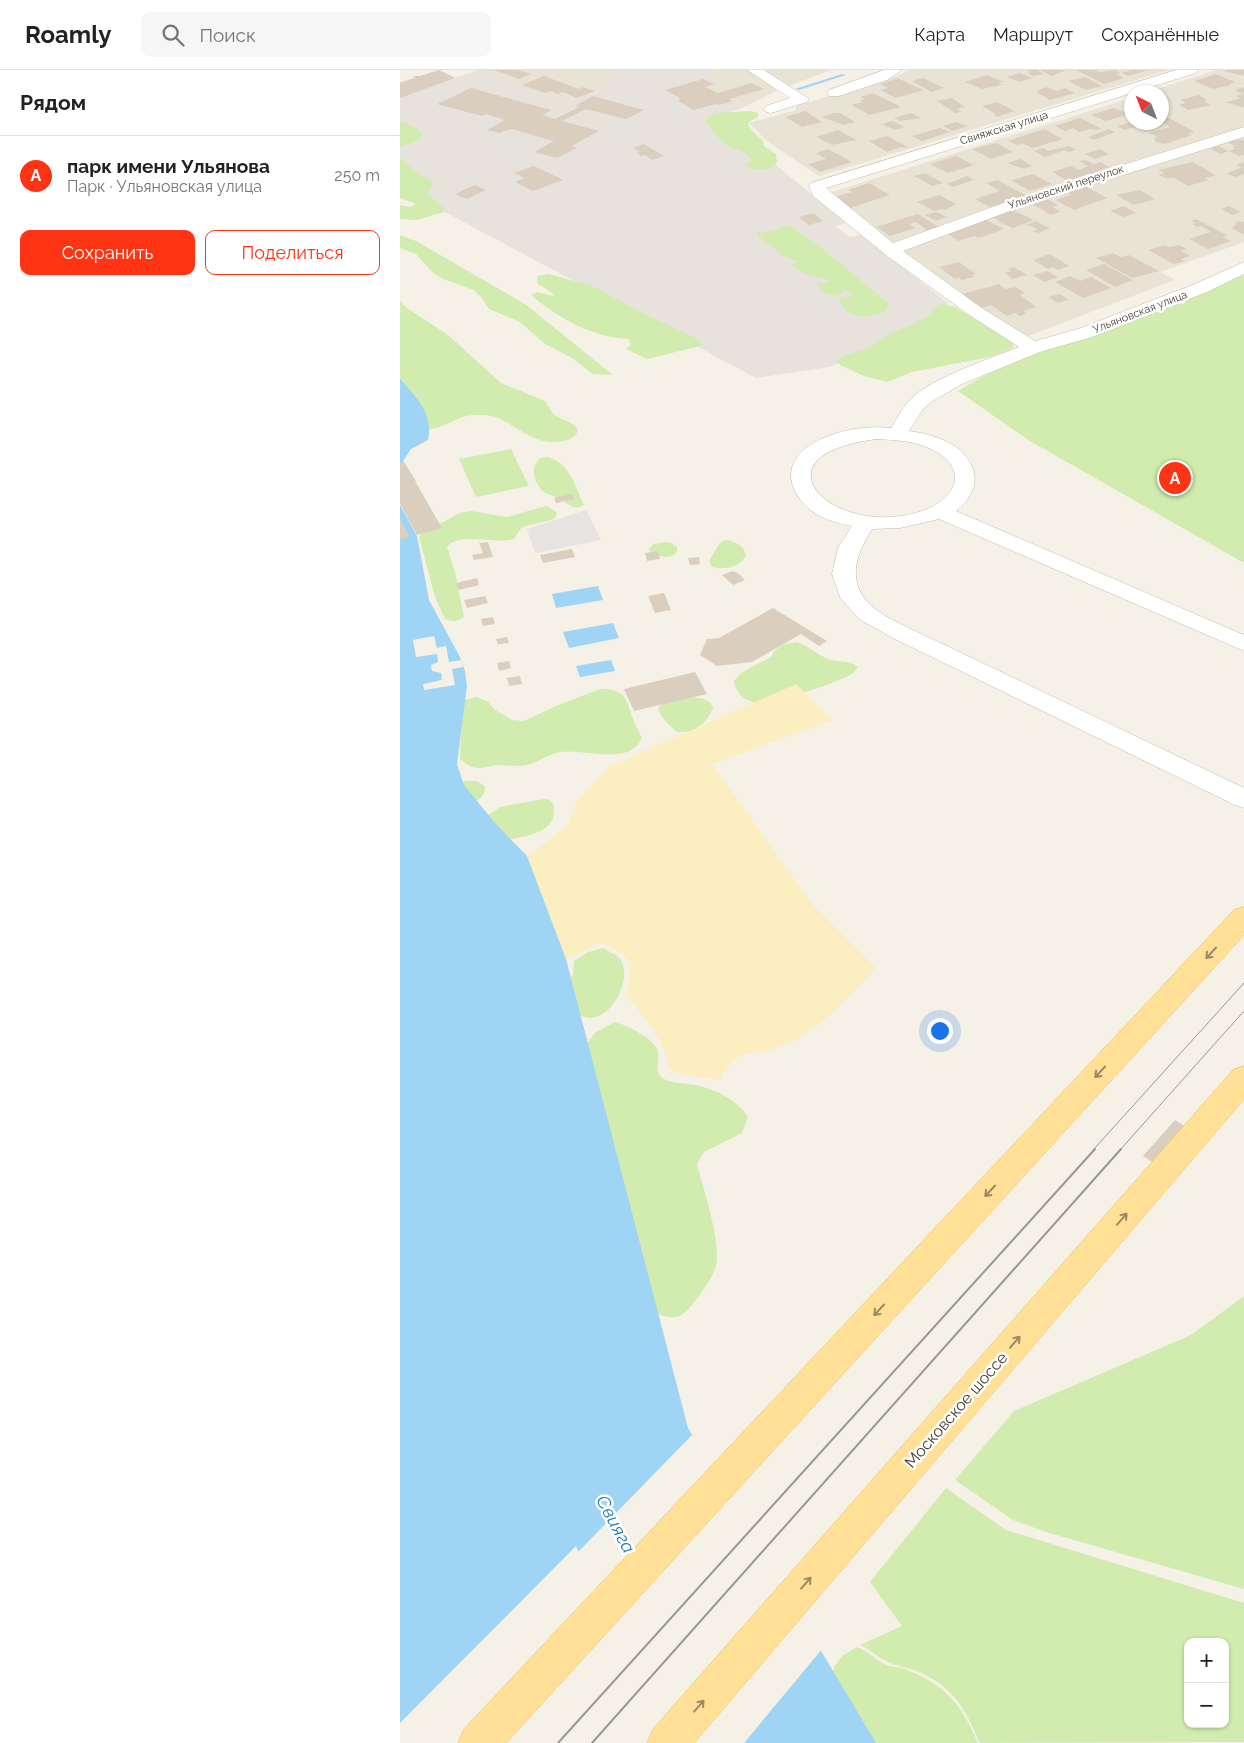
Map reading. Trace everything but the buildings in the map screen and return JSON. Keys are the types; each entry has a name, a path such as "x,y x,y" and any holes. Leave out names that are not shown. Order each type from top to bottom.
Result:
{"main road":[{"path":"478,1743 1244,917"},
{"name":"Московское шоссе","path":"667,1743 1244,1078"}],"street":[{"path":"754,70 802,99 771,110"},
{"path":"834,93 882,77 895,70"},
{"name":"Свияжская улица","path":"891,250 819,192 817,186 1191,70"},
{"name":"Ульяновский переулок","path":"891,250 1015,204 1244,132"},
{"path":"891,250 1002,330 1033,348"},
{"name":"Ульяновская улица","path":"897,434 916,406 924,398 956,380 1033,348 1085,333 1201,288 1244,267"},
{"path":"877,433 918,438 937,445 952,454 962,465 966,478 964,490 955,502 940,512 921,519 898,523 852,520 831,513 815,503 804,492 800,479 802,467 810,456 824,446 840,439 877,433"},
{"path":"940,512 1244,644"},
{"path":"866,522 849,548 843,574 851,597 867,614 901,633 1244,799"}],"shaded area":[{"path":"439,70 455,78 476,71 534,93 575,99 596,92 610,83 618,70 716,70 711,78 719,83 706,87 744,107 718,117 846,223 835,226 850,237 861,235 948,303 921,333 829,367 756,378 400,188 400,82"},
{"path":"474,70 618,70 610,83 596,92 575,99 534,93"},
{"path":"716,70 831,70 776,91 744,107 705,87 718,82 711,78"},
{"path":"910,70 1169,70 819,176 768,142 749,123 796,110 796,106 894,77"},
{"path":"1217,70 1244,70 1244,93 1238,98 1225,101 1244,108 1244,127 1068,181 1067,183 991,207 891,244 870,223 829,193 1124,100 1124,130 1169,130 1169,85"},
{"path":"1244,137 1244,242 1160,272 1175,280 1028,336 1015,333 904,253 909,246 1012,209"},
{"path":"586,510 601,540 535,553 527,529"}],"green space":[{"path":"751,111 758,113 758,117 750,121 748,125 763,140 764,146 776,154 777,162 763,170 746,166 745,164 752,160 750,157 745,152 725,144 705,121 708,116 718,113"},
{"path":"400,121 420,130 422,136 419,140 400,147"},
{"path":"400,158 419,174 434,182 427,193 445,209 444,212 417,220 400,219 400,205 410,207 416,204 400,198"},
{"path":"791,226 818,245 888,303 888,308 885,312 870,316 859,316 849,312 839,301 841,298 851,297 852,294 844,289 842,294 838,295 826,293 818,287 819,283 831,280 810,275 795,268 792,264 799,262 783,256 757,235 757,233 775,231 780,227"},
{"path":"400,235 416,241 525,304 613,375 593,374 572,358 545,344 520,322 489,309 474,290 443,279 433,273 416,254 400,248"},
{"path":"1244,272 1244,563 1030,441 958,391 1026,356"},
{"path":"549,274 592,286 694,337 704,345 647,359 626,349 631,344 628,339 601,335 576,325 552,311 531,295 537,292 554,296 538,284 537,276"},
{"path":"400,301 407,308 448,335 501,383 546,402 554,415 575,425 577,433 565,441 544,441 488,415 470,415 440,427 428,429 400,402"},
{"path":"944,304 955,307 1013,342 1013,348 990,357 912,372 887,382 864,376 842,366 836,361 842,356 871,347 887,335 914,324 929,315 938,305"},
{"path":"511,449 529,486 476,497 459,459"},
{"path":"548,457 556,460 567,471 584,505 576,508 573,507 541,489 535,480 534,470 537,461"},
{"path":"546,506 557,512 556,517 522,527 514,539 497,541 468,539 453,542 447,547 455,572 464,617 455,621 445,619 435,597 419,537 421,534 460,513 471,511 507,517"},
{"path":"725,540 738,544 746,555 740,563 731,567 712,567 709,561 719,544"},
{"path":"672,543 677,548 677,552 674,555 659,556 648,550 653,544"},
{"path":"796,642 828,659 851,663 858,667 847,677 837,681 768,702 756,703 739,694 734,681 742,672 771,657 774,651 782,645"},
{"path":"600,689 609,689 620,693 626,700 642,738 636,747 627,752 605,754 560,752 527,765 496,765 479,768 470,766 460,759 464,700 477,697 488,702 495,710 512,720 524,721"},
{"path":"687,697 706,700 713,708 699,726 689,731 677,732 666,722 658,710 660,705"},
{"path":"477,781 485,786 482,796 474,803 461,783"},
{"path":"544,799 550,800 554,805 553,817 546,827 534,834 507,840 484,818 500,807"},
{"path":"603,948 617,956 623,964 624,975 617,998 610,1008 601,1015 591,1018 580,1015 569,982 573,974 574,961 588,952"},
{"path":"615,1022 638,1032 654,1044 658,1053 659,1074 666,1080 697,1086 722,1094 737,1104 748,1117 742,1133 704,1152 697,1164 714,1232 717,1259 715,1269 702,1292 680,1316 662,1316 646,1309 583,1048 596,1032"},
{"path":"1244,1296 1244,1589 1046,1532 1013,1520 955,1480 1014,1411 1191,1335"},
{"path":"946,1488 1006,1530 1244,1603 1244,1742 980,1743 964,1710 942,1685 919,1672 886,1661 860,1645 902,1626 870,1582"},
{"path":"857,1647 886,1665 905,1669 919,1675 942,1689 965,1717 978,1743 849,1743 827,1690 835,1666 842,1656"}],"sand":[{"path":"796,684 833,720 712,764 812,904 876,968 832,1013 807,1033 793,1041 779,1047 738,1057 726,1069 720,1080 678,1074 668,1066 663,1046 652,1028 626,996 630,968 625,956 611,947 600,943 566,959 527,856 567,825 576,803 608,767"}],"water":[{"path":"400,379 412,392 426,414 429,431 428,440 411,449 403,461 416,481 400,485"},
{"name":"Свияга","path":"400,505 417,536 429,600 460,657 465,671 467,686 457,764 464,785 495,823 527,856 566,959 688,1428 876,1743 668,1743 576,1546 400,1723"},
{"path":"598,586 603,600 556,608 552,594"},
{"path":"613,623 619,638 569,648 563,632"},
{"path":"611,660 615,671 580,677 576,666"}],"pier":[{"path":"434,636 437,648 446,646 449,662 461,660 463,667 452,669 455,685 424,690 423,684 442,680 441,673 432,671 431,665 438,662 437,654 416,657 413,640"},
{"path":"694,1433 823,1648 744,1743 665,1743 577,1553"}],"waterway":[{"path":"797,89 844,75"}],"tram line":[{"path":"1093,1150 1244,983"},
{"path":"1120,1150 1244,1011"},
{"path":"558,1743 1095,1149"},
{"path":"592,1743 1121,1149"}],"place":[{"name":"парк имени Ульянова","path":"1175,478"}]}
